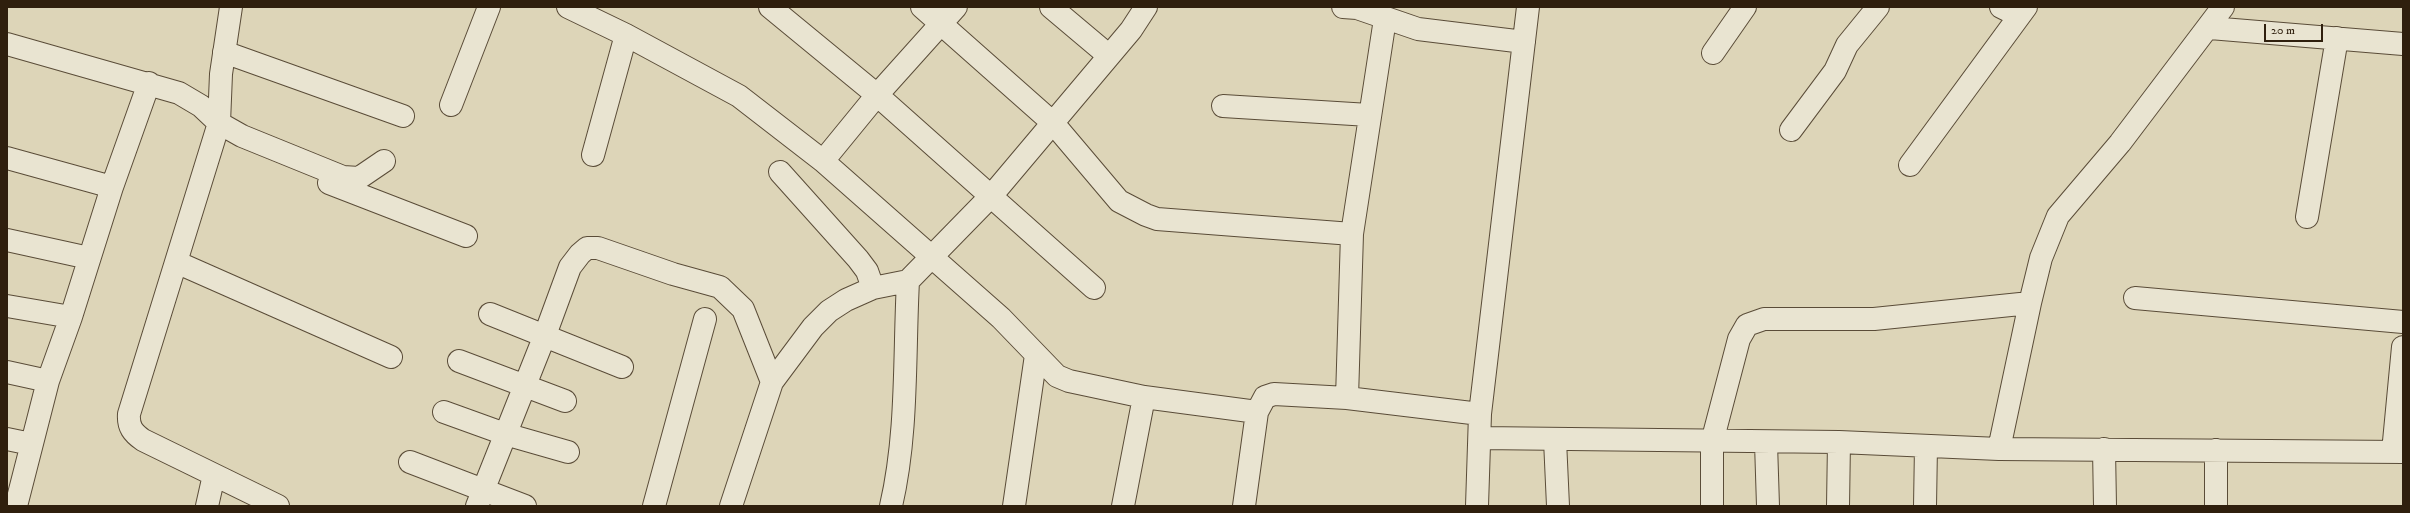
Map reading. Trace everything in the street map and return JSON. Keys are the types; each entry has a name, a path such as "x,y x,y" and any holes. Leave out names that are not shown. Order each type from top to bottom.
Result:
{"street":[{"path":"231,7 224,52 216,131 129,414 129,423 134,434 143,440 278,506"},
{"path":"451,105 489,7"},
{"path":"568,7 626,35 739,96 823,161 1001,318 1057,376 1069,382 1144,397 1257,412"},
{"path":"770,7 877,95 992,195 1094,288"},
{"path":"922,7 1053,123 1118,201 1157,219 1352,234"},
{"path":"823,161 877,95 956,7"},
{"path":"1051,7 1108,55"},
{"path":"731,506 772,382 813,328 830,311 846,300 873,288 908,280 932,258 992,195 1108,55 1131,30 1146,7"},
{"path":"1343,7 1357,8 1418,29 1524,42"},
{"path":"1477,506 1480,414 1528,7"},
{"path":"1713,53 1745,7"},
{"path":"1791,130 1835,71 1847,45 1878,7"},
{"path":"1999,449 2041,258 2058,216 2120,143 2210,28 2223,7"},
{"path":"1910,165 2015,10"},
{"path":"1347,398 1352,234 1385,18"},
{"path":"2210,28 2403,44"},
{"path":"593,155 626,35"},
{"path":"2307,217 2337,38"},
{"path":"7,44 149,83 179,93 201,106 216,131 466,236"},
{"path":"224,52 403,116"},
{"path":"16,506 48,381 71,317 112,187 149,83"},
{"path":"1223,106 1369,115"},
{"path":"216,131 242,136 343,177 359,178 384,161"},
{"path":"7,158 112,187"},
{"path":"780,172 858,259 867,271 873,288"},
{"path":"7,240 89,258"},
{"path":"480,498 545,335 570,267 580,254 587,248 598,248 674,274 720,287 743,309 772,382"},
{"path":"176,262 391,357"},
{"path":"891,506 899,472 902,440 908,280"},
{"path":"2135,298 2403,322"},
{"path":"1712,506 1712,442 1739,339 1747,325 1764,318 1874,318 2030,303"},
{"path":"7,306 71,317"},
{"path":"490,314 622,367"},
{"path":"654,506 705,319"},
{"path":"1480,438 1766,443 1839,442 1999,449 2398,452 2403,348"},
{"path":"1014,506 1036,355"},
{"path":"459,361 565,401"},
{"path":"7,372 48,381"},
{"path":"1244,506 1257,412 1264,398 1274,394 1347,398 1480,414"},
{"path":"1123,506 1144,397"},
{"path":"444,412 506,434 568,452"},
{"path":"7,439 31,444"},
{"path":"1555,440 1558,506"},
{"path":"1838,506 1839,442"},
{"path":"1766,443 1768,506"},
{"path":"1925,506 1926,446"},
{"path":"2104,449 2105,506"},
{"path":"2216,450 2216,506"},
{"path":"410,462 480,498 524,506"},
{"path":"207,506 214,475"}]}
